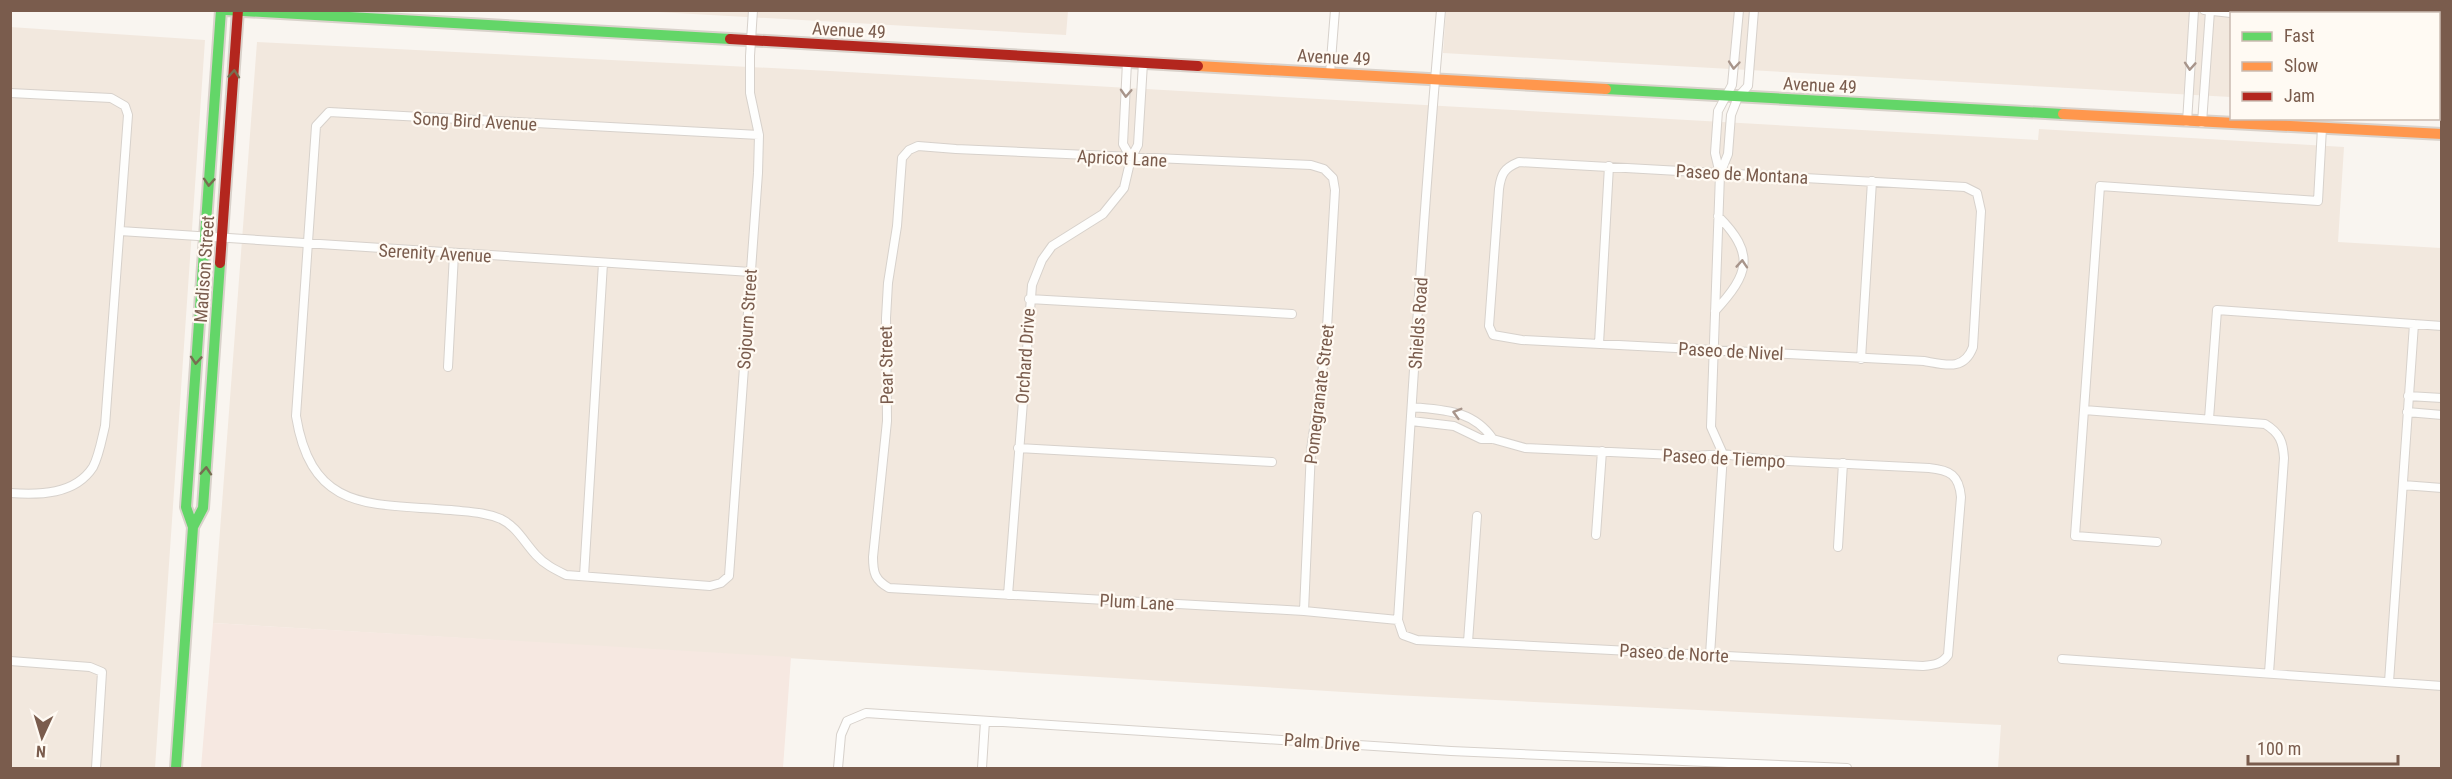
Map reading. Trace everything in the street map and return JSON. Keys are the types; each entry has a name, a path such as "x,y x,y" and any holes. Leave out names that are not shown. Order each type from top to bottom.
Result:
{"street":[{"name":"Madison Street","path":"176,768 193,527 186,507 220,10"},
{"name":"Avenue 49","path":"226,10 1738,98 2442,134"},
{"name":"Sojourn Street","path":"584,576 710,586 721,584 729,576 759,135 750,93 753,10"},
{"path":"1330,73 1335,10"},
{"name":"Shields Road","path":"1403,635 1398,620 1441,10"},
{"path":"1710,655 1723,454 1711,427 1720,174 1715,153 1718,111 1732,85 1739,10"},
{"path":"1720,174 1728,154 1731,114 1738,98 1748,86 1754,10"},
{"path":"2187,122 2194,10"},
{"path":"2204,10 2230,13"},
{"name":"Madison Street","path":"193,527 203,508 238,11"},
{"path":"2202,123 2210,11"},
{"path":"1127,62 1123,144 1131,158"},
{"name":"Orchard Drive","path":"1008,595 1029,298 1036,274 1052,246 1096,219 1118,197 1129,174 1131,158 1138,145 1143,63"},
{"path":"10,93 111,98 124,106 128,115 105,426 93,467 80,479 50,494 10,493"},
{"name":"Song Bird Avenue","path":"308,245 316,126 329,112 759,135"},
{"path":"2157,542 2075,536 2100,186 2318,201 2322,128"},
{"name":"Apricot Lane","path":"909,150 928,145 1131,158 1311,165 1324,169 1333,178"},
{"name":"Pear Street","path":"878,581 873,571 873,558 887,421 885,318 897,226 900,169 902,158 909,150"},
{"name":"Paseo de Montana","path":"1494,335 1489,326 1499,189 1507,167 1519,162 1533,162 1965,187 1977,194 1981,211 1973,347 1968,359"},
{"path":"1599,344 1609,166"},
{"name":"Pomegranate Street","path":"1304,611 1311,450 1326,345 1329,301 1329,253 1335,190 1333,178"},
{"path":"1861,359 1872,182"},
{"path":"1715,311 1737,285 1743,262 1740,240 1718,216"},
{"name":"Serenity Avenue","path":"120,231 205,239 751,272"},
{"path":"308,245 296,416 307,458 318,475 328,486 345,496 367,504 479,513 501,519 514,529 548,566 566,575 584,576 603,263"},
{"path":"448,368 454,254"},
{"path":"1029,298 1292,314"},
{"path":"2209,419 2217,310 2442,326"},
{"path":"2389,682 2414,324"},
{"name":"Paseo de Nivel","path":"1494,335 1504,339 1713,349 1949,365 1960,365 1968,359"},
{"path":"2408,396 2442,398"},
{"name":"Paseo de Tiempo","path":"1412,407 1462,414 1474,419 1493,439"},
{"path":"2084,410 2265,424 2275,430 2283,447 2284,458 2269,674"},
{"path":"2407,412 2442,415"},
{"name":"Paseo de Tiempo","path":"1411,421 1455,426 1481,438 1525,448 1696,456 1723,454 1767,460 1941,469 1955,475 1961,497 1951,637 1948,655 1944,661"},
{"path":"1018,448 1272,462"},
{"path":"1596,535 1602,451"},
{"path":"1838,547 1843,463"},
{"path":"2403,485 2442,488"},
{"path":"1468,642 1477,516"},
{"name":"Plum Lane","path":"878,581 889,588 1304,611 1398,620"},
{"name":"Paseo de Norte","path":"1403,635 1417,640 1923,666 1944,661"},
{"path":"2062,659 2442,686"},
{"path":"10,661 90,667 102,672 96,768"},
{"name":"Palm Drive","path":"838,768 841,735 847,721 860,714 1451,751 1800,768 1847,768"},
{"path":"982,768 985,721"}],"shaded area":[{"path":"1446,10 2357,11 2230,12 2230,97 1443,53"},
{"path":"640,11 1068,11 1066,35"},
{"path":"10,27 205,40 155,768 11,768"},
{"path":"257,42 830,71 2038,140 2039,129 2344,147 2338,242 2441,248 2441,768 1998,768 2001,725 1393,695 213,623"},
{"path":"213,623 791,657 783,768 201,768"}],"traffic: fast":[{"path":"193,527 186,507 221,10"},
{"path":"226,10 730,39"},
{"path":"1606,89 2063,114"},
{"path":"176,768 193,527 203,508 220,263"}],"traffic: slow":[{"path":"1198,66 1606,89"},
{"path":"2063,114 2442,134"}],"traffic: jam":[{"path":"220,263 238,10"},
{"path":"730,39 1198,66"}]}
